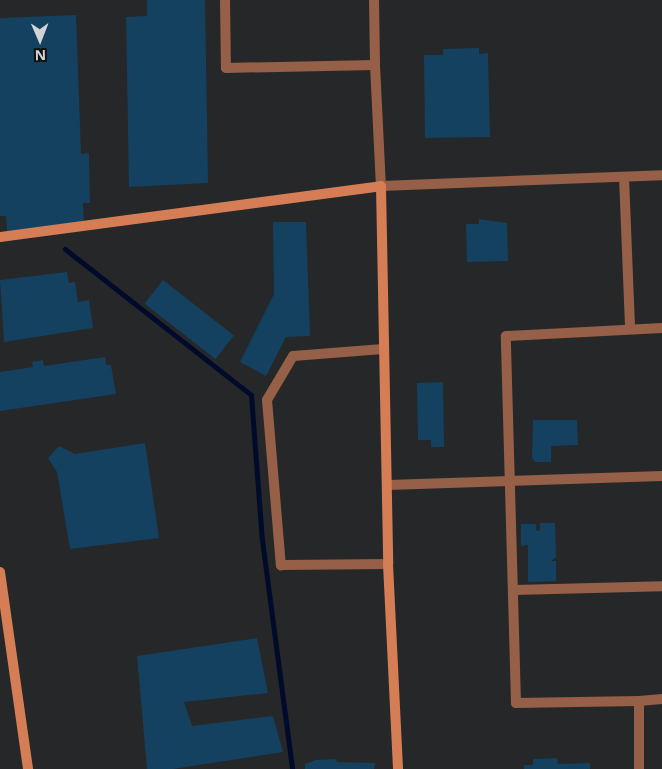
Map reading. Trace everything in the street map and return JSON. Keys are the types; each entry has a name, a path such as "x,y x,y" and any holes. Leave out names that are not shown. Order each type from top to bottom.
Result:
{"street":[{"path":"225,0 226,68 375,65"},
{"path":"374,0 381,186 388,564 398,769"},
{"path":"0,236 381,186 662,176"},
{"path":"624,177 630,329"},
{"path":"662,328 506,336 516,703 662,699"},
{"path":"383,349 293,356 267,400 281,565 388,564"},
{"path":"388,485 662,476"},
{"path":"0,572 28,769"},
{"path":"514,590 662,586"},
{"path":"638,700 640,769"}],"building":[{"path":"147,0 205,0 208,183 129,187 126,17 147,16"},
{"path":"76,15 81,154 89,153 90,203 83,203 84,228 7,231 6,216 0,216 0,18"},
{"path":"479,48 479,54 488,53 490,137 425,138 424,55 443,55 443,49"},
{"path":"479,219 507,223 508,261 467,262 466,224 479,224"},
{"path":"273,222 306,222 310,336 286,337 266,376 240,362 274,294"},
{"path":"67,272 69,283 75,282 78,302 89,300 93,328 4,342 0,280"},
{"path":"163,280 234,335 215,359 145,304"},
{"path":"105,357 106,365 111,365 116,394 0,411 0,372 33,367 32,362 43,360 44,366"},
{"path":"443,382 444,447 431,447 431,440 418,440 417,383"},
{"path":"533,420 577,420 578,445 551,446 551,462 535,462 532,458"},
{"path":"145,443 159,538 70,549 57,472 48,458 59,446 75,454"},
{"path":"540,523 555,523 556,557 551,561 556,561 556,581 528,582 528,545 521,546 521,524 536,524 536,531 540,530"},
{"path":"257,638 268,693 184,702 192,726 273,716 283,752 173,769 147,769 137,656"},
{"path":"557,758 558,764 590,763 590,769 524,769 524,765 533,765 533,759"},
{"path":"336,759 337,762 375,763 374,769 305,769 305,764 316,760"}],"waterway":[{"path":"65,249 251,395 262,540 292,769"}]}
